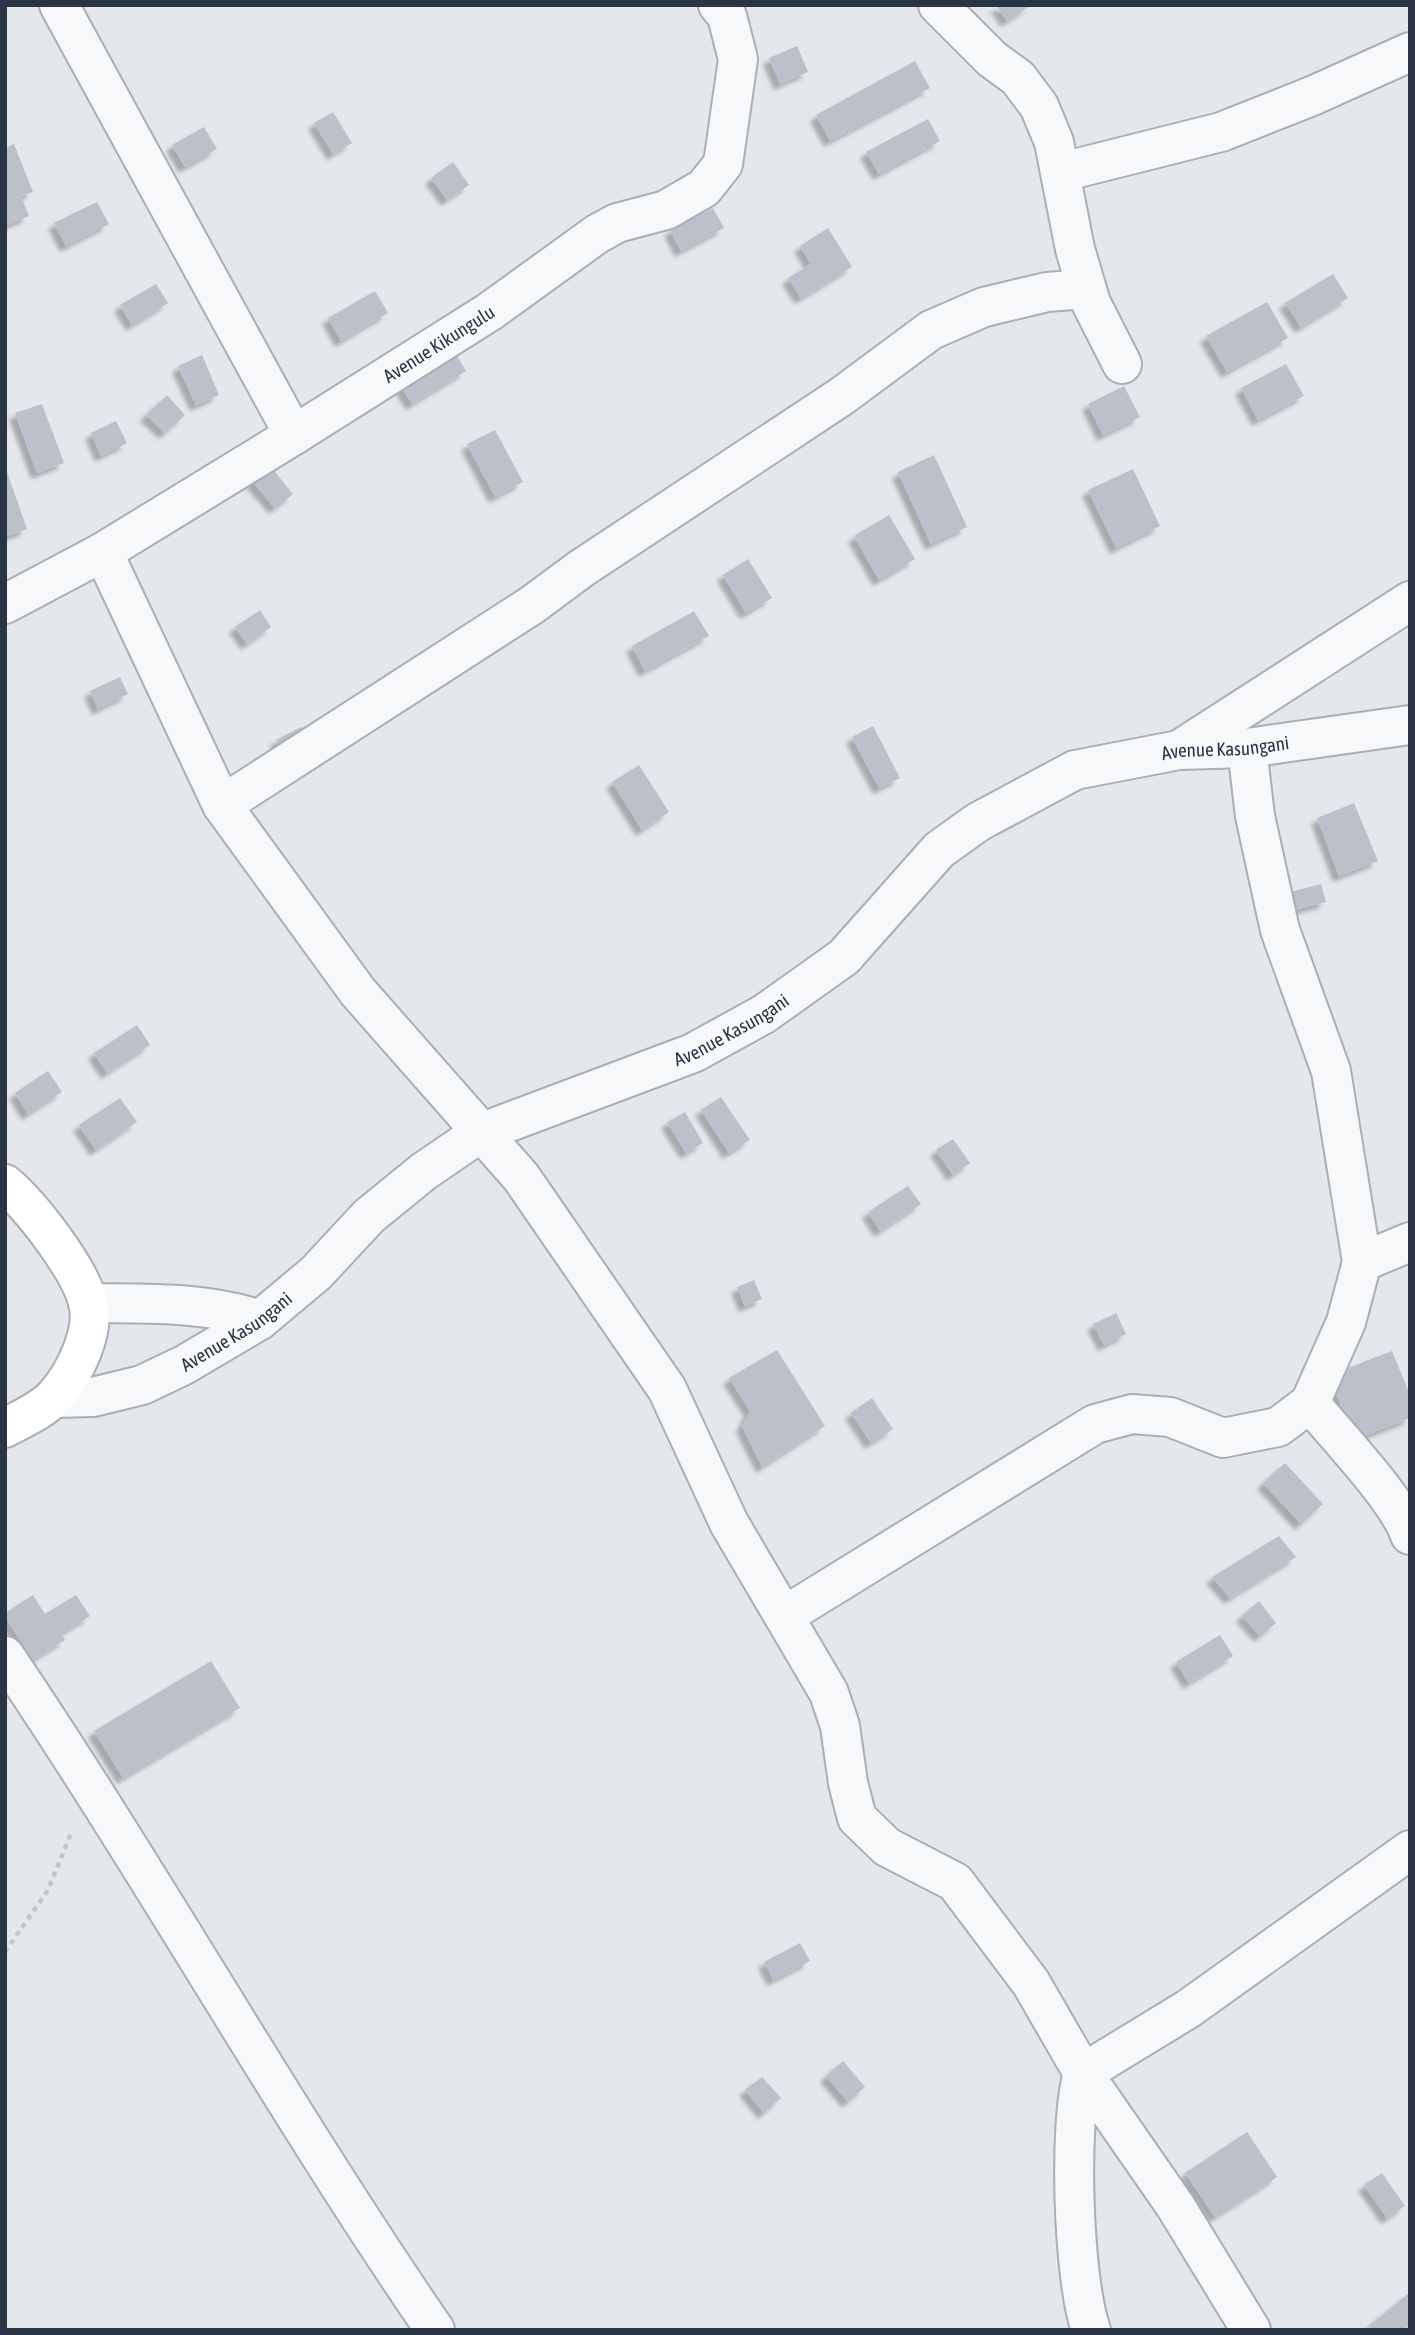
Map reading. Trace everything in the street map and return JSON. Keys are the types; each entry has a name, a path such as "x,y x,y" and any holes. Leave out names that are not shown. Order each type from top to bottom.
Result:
{"street":[{"path":"60,5 294,435"},
{"name":"Avenue Kikungulu","path":"5,604 103,552 294,435 489,312 597,234 617,223 666,210 704,188 723,164 738,59 727,16 718,5"},
{"path":"938,5 1025,87 1039,106 1054,142 1062,172 1075,249 1086,289 1122,364"},
{"path":"1062,172 1221,132 1312,96 1410,52"},
{"path":"222,806 532,605 582,568 842,396 931,330 984,307 1047,292 1086,289"},
{"path":"103,552 222,806 358,992 521,1177 667,1389 729,1523 829,1693 840,1726 848,1783 857,1818 887,1847 955,1882 1031,1983 1083,2073 1176,2207 1251,2330"},
{"path":"1179,750 1410,601"},
{"name":"Avenue Kasungani","path":"54,1398 93,1397 142,1385 184,1365 260,1320 316,1273 369,1216 423,1172 480,1133 693,1053 764,1014 844,957 939,850 978,822 1075,770 1179,750 1247,748 1406,719"},
{"path":"785,1616 1095,1424 1132,1414 1170,1417 1223,1438 1278,1427 1310,1403 1346,1322 1362,1262 1331,1071 1280,930 1255,816 1247,748"},
{"path":"5,1184 34,1211 63,1255 88,1303 86,1338 76,1368 54,1398 5,1427"},
{"path":"1362,1262 1410,1242"},
{"path":"88,1303 175,1304 231,1310 260,1320"},
{"path":"1310,1403 1390,1501 1405,1521 1410,1535"},
{"path":"5,1656 88,1779 363,2225 435,2330"},
{"path":"1091,2330 1079,2262 1075,2139 1076,2095 1083,2073 1188,2009 1410,1850"}],"path":[{"path":"5,1952 48,1890 68,1846 88,1779"}],"building":[{"path":"996,5 1031,5 1007,21"},
{"path":"797,46 808,72 780,84 769,58"},
{"path":"915,61 930,88 830,141 816,115"},
{"path":"333,112 352,143 333,154 314,123"},
{"path":"928,119 940,141 879,174 866,152"},
{"path":"204,127 217,149 185,167 172,145"},
{"path":"14,144 33,192 21,196 29,216 5,226 5,148"},
{"path":"453,162 469,185 447,200 431,178"},
{"path":"97,202 109,224 66,246 54,223"},
{"path":"713,208 724,228 681,251 670,230"},
{"path":"828,228 852,267 801,298 788,278 811,264 800,246"},
{"path":"1333,274 1348,298 1301,327 1285,303"},
{"path":"156,284 168,303 132,325 120,305"},
{"path":"375,291 388,313 341,341 328,318"},
{"path":"1267,302 1288,338 1227,372 1206,336"},
{"path":"454,351 466,371 412,404 400,385"},
{"path":"202,355 219,395 196,405 178,366"},
{"path":"1286,364 1304,396 1258,420 1241,388"},
{"path":"1124,386 1140,417 1103,435 1088,404"},
{"path":"167,395 185,415 165,433 146,415"},
{"path":"42,404 64,463 37,473 15,413"},
{"path":"116,421 127,443 101,456 91,433"},
{"path":"495,430 523,482 495,497 467,444"},
{"path":"934,455 967,527 931,544 898,472"},
{"path":"270,466 293,494 275,508 251,480"},
{"path":"6,469 27,529 8,536 5,528"},
{"path":"1133,469 1160,526 1116,548 1088,490"},
{"path":"889,515 915,559 879,580 854,536"},
{"path":"748,559 772,598 746,613 723,575"},
{"path":"260,610 271,627 247,644 235,627"},
{"path":"694,611 709,636 645,671 632,646"},
{"path":"120,677 128,694 98,709 90,691"},
{"path":"873,726 900,778 879,788 852,737"},
{"path":"301,727 309,740 283,754 276,740"},
{"path":"639,765 669,812 642,830 612,782"},
{"path":"1354,803 1378,861 1339,876 1317,818"},
{"path":"1321,884 1326,902 1287,912 1283,894"},
{"path":"137,1025 150,1045 107,1073 94,1053"},
{"path":"48,1071 62,1092 28,1114 15,1093"},
{"path":"721,1097 750,1140 729,1153 701,1110"},
{"path":"120,1098 137,1122 96,1150 79,1125"},
{"path":"685,1112 703,1143 686,1153 667,1122"},
{"path":"953,1139 970,1163 953,1175 936,1150"},
{"path":"908,1186 921,1204 880,1231 868,1212"},
{"path":"754,1280 762,1299 745,1306 737,1287"},
{"path":"1116,1313 1126,1334 1104,1345 1093,1324"},
{"path":"777,1350 825,1426 762,1467 742,1426 750,1411 729,1378"},
{"path":"1392,1351 1410,1395 1410,1418 1354,1440 1329,1375"},
{"path":"872,1398 893,1429 871,1443 851,1413"},
{"path":"1285,1463 1323,1504 1301,1524 1263,1483"},
{"path":"1279,1536 1296,1557 1230,1598 1212,1577"},
{"path":"33,1595 45,1614 76,1595 90,1616 61,1634 65,1640 33,1660 5,1613"},
{"path":"1259,1601 1276,1623 1260,1636 1242,1616"},
{"path":"1220,1635 1233,1656 1189,1683 1176,1662"},
{"path":"211,1661 240,1708 123,1778 94,1731"},
{"path":"800,1943 810,1961 773,1980 764,1962"},
{"path":"843,2061 865,2087 848,2102 826,2076"},
{"path":"762,2077 781,2098 764,2113 745,2090"},
{"path":"1247,2132 1277,2177 1215,2217 1185,2173"},
{"path":"1382,2173 1405,2206 1387,2218 1364,2185"},
{"path":"1410,2292 1410,2325 1404,2330 1372,2330 1369,2326"}]}
